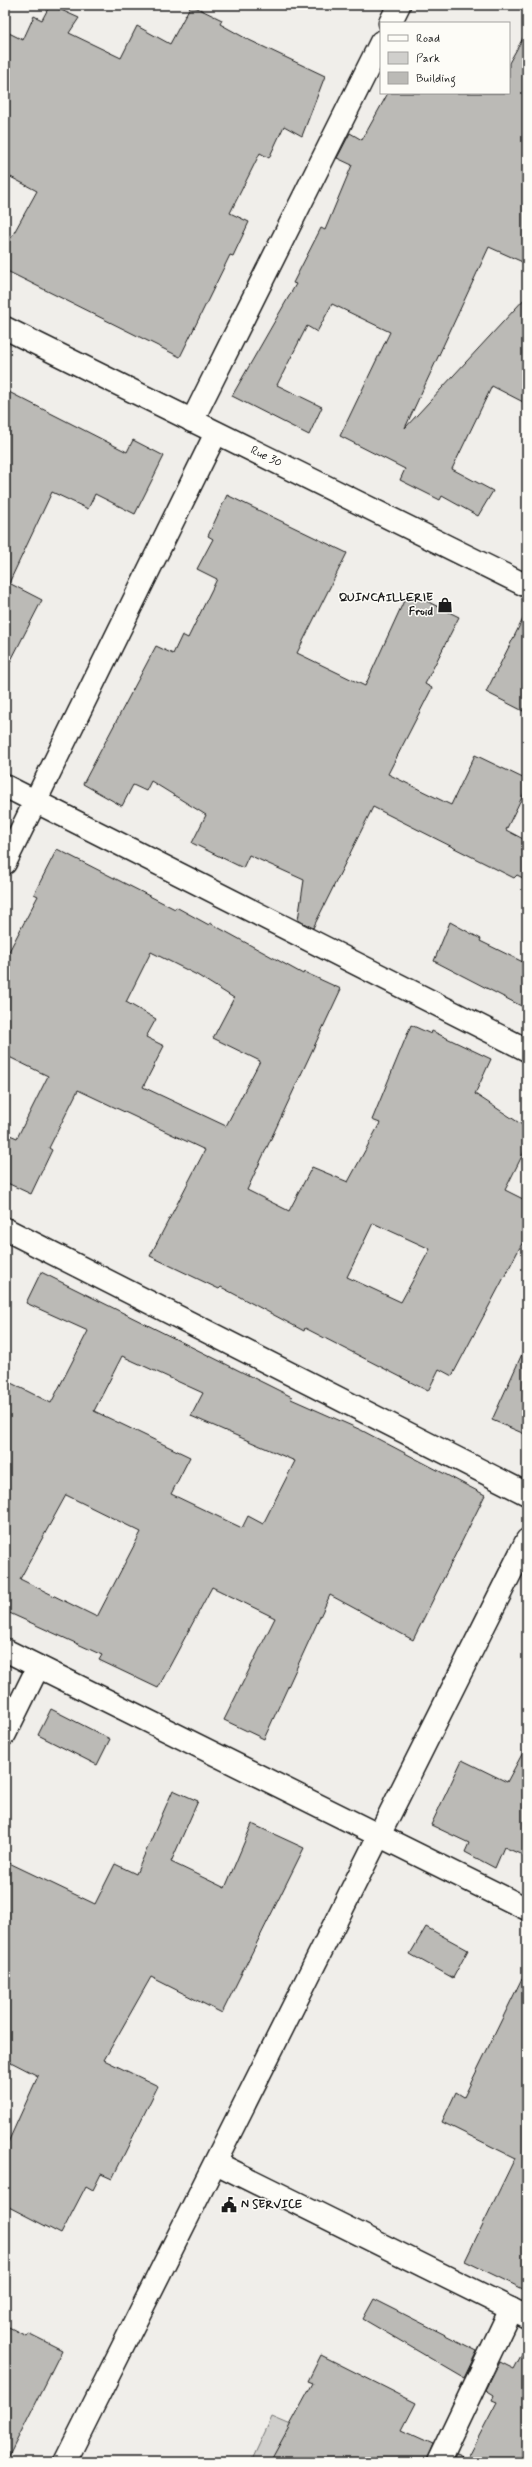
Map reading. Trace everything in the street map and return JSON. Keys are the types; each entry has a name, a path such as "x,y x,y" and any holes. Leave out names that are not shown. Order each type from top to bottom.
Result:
{"street":[{"path":"390,22 399,5"},
{"path":"192,421 380,44"},
{"name":"Rue 30","path":"5,328 527,586"},
{"path":"5,863 216,433"},
{"path":"5,786 527,1050"},
{"path":"5,1229 527,1494"},
{"path":"65,2462 527,1540"},
{"path":"5,1650 527,1909"},
{"path":"5,1734 38,1667"},
{"path":"216,2163 519,2313 438,2462"}],"green space":[{"path":"272,2417 378,2462 251,2462"}],"building":[{"path":"50,5 79,18 69,33 121,58 137,26 170,44 191,5 222,20 220,24 247,39 325,76 302,136 284,126 269,158 260,153 230,213 249,222 233,256 230,255 180,357 5,270 5,249 37,191 5,174 5,31 23,40 34,16 42,20"},
{"path":"527,31 527,264 489,247 405,428 527,296 527,404 492,386 452,469 493,491 478,516 442,496 440,500 400,480 405,469 340,436 390,332 332,304 317,332 307,326 277,385 322,407 309,435 232,396 296,284 293,283 321,228 325,230 352,165 337,158 350,133 362,140 387,94 510,94 510,61"},
{"path":"5,390 127,452 133,440 164,456 135,514 95,494 88,509 52,492 9,583 42,600 5,672"},
{"path":"227,495 347,553 297,653 365,686 408,592 459,617 425,684 432,688 388,774 451,805 475,755 527,780 527,787 506,830 527,841 527,880 517,875 514,878 373,807 313,928 298,920 304,880 249,855 243,868 192,843 206,815 151,781 146,791 133,785 122,806 83,784 156,646 173,654 182,635 188,638 217,579 197,569 213,539 208,536"},
{"path":"527,611 527,713 486,692"},
{"path":"57,849 175,909 176,907 209,925 210,923 303,974 304,972 341,989 247,1190 289,1211 312,1167 348,1182 380,1123 372,1120 411,1025 431,1034 432,1031 491,1059 475,1094 527,1128 527,1146 505,1190 527,1201 527,1234 452,1376 439,1369 428,1391 305,1328 304,1331 221,1287 219,1289 150,1256 205,1150 78,1090 49,1148 52,1150 31,1194 5,1182 5,1133 17,1138 48,1076 5,1055 5,959 38,896 34,894","holes":["151,952 197,975 234,998 213,1038 260,1061 226,1126 143,1087 164,1046 146,1037 156,1019 126,1002","373,1223 430,1249 401,1302 347,1277"]},
{"path":"450,922 481,939 480,941 527,964 527,1009 434,961"},
{"path":"41,1272 292,1397 291,1399 361,1430 485,1495 413,1640 330,1595 264,1739 224,1720 275,1618 212,1587 158,1688 99,1660 102,1655 5,1611 5,1380 51,1403 88,1331 26,1303","holes":["122,1356 203,1393 191,1416 295,1461 263,1524 248,1516 242,1528 171,1494 190,1457 94,1411","66,1495 141,1532 97,1617 20,1579"]},
{"path":"527,1343 527,1435 492,1420"},
{"path":"51,1709 110,1739 97,1765 38,1735"},
{"path":"527,1745 527,1857 504,1847 495,1868 465,1852 469,1843 431,1825 462,1760 507,1782"},
{"path":"173,1790 198,1801 171,1862 225,1888 252,1824 304,1848 222,2013 151,1977 104,2060 158,2086 112,2179 101,2174 93,2190 86,2186 61,2234 5,2205 5,2149 38,2076 5,2059 5,1861 95,1904 115,1864 136,1874"},
{"path":"426,1927 468,1950 453,1978 410,1954"},
{"path":"527,1968 527,2291 465,2261 515,2158 442,2122 456,2092 464,2097"},
{"path":"374,2299 477,2351 464,2378 363,2319"},
{"path":"5,2325 26,2336 28,2333 62,2350 6,2462"},
{"path":"527,2344 527,2462 452,2462 456,2454 467,2459 497,2402 492,2400 494,2395 486,2390 500,2362 514,2369"},
{"path":"321,2355 416,2403 402,2430 433,2444 426,2462 270,2462 313,2383 308,2381"}],"place":[{"name":"QUINCAILLERIE Froid","path":"445,605"},
{"name":"N SERVICE","path":"229,2205"}]}
